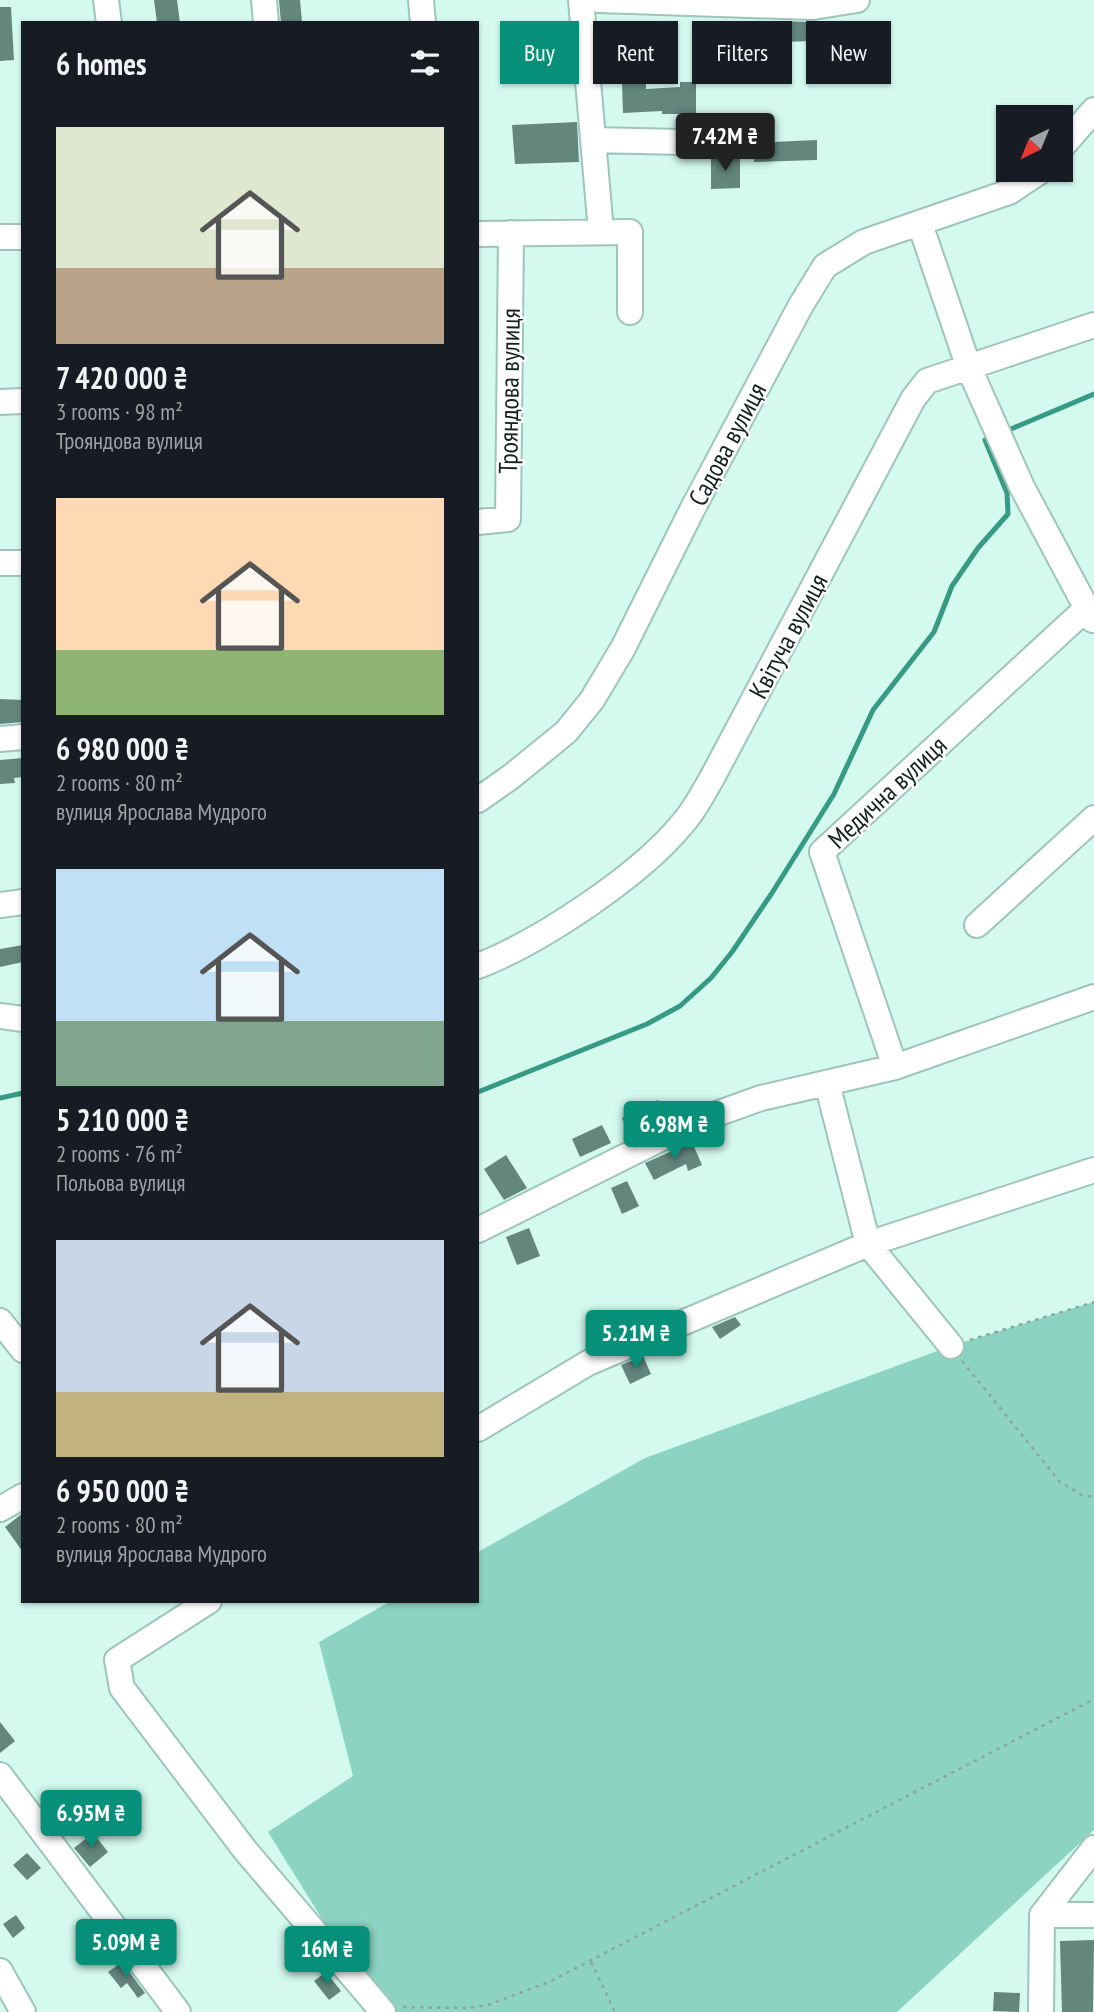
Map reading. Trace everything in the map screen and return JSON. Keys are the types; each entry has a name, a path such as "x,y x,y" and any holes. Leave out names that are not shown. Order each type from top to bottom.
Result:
{"street":[{"path":"106,0 109,21"},
{"path":"264,0 265,21"},
{"path":"421,0 423,21"},
{"path":"580,0 601,232"},
{"path":"599,0 813,7 857,0"},
{"path":"1073,134 1094,110"},
{"path":"593,140 724,143"},
{"name":"Садова вулиця","path":"479,799 566,732 592,700 623,648 693,508 795,317 825,267 864,242 1009,191 1023,182"},
{"name":"Медична вулиця","path":"895,1067 822,852 1091,614 1022,487 969,368 920,224"},
{"path":"479,234 630,232 630,312"},
{"name":"Трояндова вулиця","path":"479,522 508,519 511,233"},
{"path":"0,237 21,237"},
{"name":"Квітуча вулиця","path":"479,966 503,957 563,921 650,857 684,822 712,778 913,399 927,381 1094,325"},
{"path":"0,402 21,401"},
{"path":"0,563 21,563"},
{"path":"0,739 21,737"},
{"path":"977,925 1094,818"},
{"path":"0,905 21,902"},
{"path":"479,1230 694,1122 761,1098 895,1067 1094,997"},
{"path":"0,1016 21,1019"},
{"path":"827,1083 868,1244 951,1346"},
{"path":"479,1428 588,1363 868,1244 1094,1170"},
{"path":"0,1321 21,1347"},
{"path":"0,1509 21,1497"},
{"path":"206,1603 117,1660 122,1688 245,1850 381,2009"},
{"path":"0,1775 178,2012"},
{"path":"1041,2012 1042,1915 1094,1849"},
{"path":"1042,1915 1094,1915"},
{"path":"0,1971 23,2012"}],"path":[{"path":"1094,1302 951,1346 1060,1482 1082,1495 1094,1497"},
{"path":"381,2009 468,2008 488,2005 529,1990 591,1962 1094,1699"},
{"path":"591,1962 615,2012"}],"green space":[{"path":"1094,1302 1094,1830 897,2012 380,2012 268,1832 353,1776 319,1642 387,1603 479,1603 479,1551 645,1458 951,1346"}],"building":[{"path":"154,0 177,0 180,21 157,21"},
{"path":"279,0 300,0 302,21 281,21"},
{"path":"0,7 11,7 14,60 0,61"},
{"path":"792,21 806,22 806,41 792,42"},
{"path":"680,82 696,84 696,114 662,114 662,111 623,113 622,84 646,84 646,89 680,87"},
{"path":"577,122 579,162 515,164 512,125"},
{"path":"817,140 817,160 754,162 754,143"},
{"path":"711,158 740,158 740,188 711,189"},
{"path":"0,699 21,700 21,722 0,724"},
{"path":"21,758 21,777 14,778 15,783 0,784 0,760"},
{"path":"21,945 21,962 0,967 0,949"},
{"path":"658,1100 666,1116 630,1134 622,1118"},
{"path":"602,1125 611,1143 580,1157 572,1139"},
{"path":"692,1142 702,1165 688,1171 686,1164 654,1180 645,1163"},
{"path":"506,1155 527,1188 504,1200 484,1169"},
{"path":"627,1181 639,1206 622,1214 611,1188"},
{"path":"529,1228 540,1256 517,1265 506,1237"},
{"path":"735,1317 741,1325 720,1339 712,1327"},
{"path":"643,1356 651,1374 630,1384 621,1365"},
{"path":"21,1515 21,1549 5,1527"},
{"path":"0,1722 15,1741 0,1753"},
{"path":"93,1833 108,1852 90,1867 74,1848"},
{"path":"27,1853 41,1868 27,1880 13,1865"},
{"path":"16,1915 25,1928 13,1938 3,1924"},
{"path":"1094,1940 1093,2012 1062,2012 1060,1941"},
{"path":"122,1962 145,1993 138,1998 127,1983 121,1988 108,1972"},
{"path":"326,1972 341,1991 329,2000 314,1981"},
{"path":"994,1992 1020,1993 1019,2012 993,2011"}],"waterway":[{"path":"1011,429 1094,394"},
{"path":"479,1092 647,1024 680,1006 711,978 732,952 834,794 873,710 934,632 952,586 978,548 1008,514 1007,493 985,440"},
{"path":"0,1098 21,1093"}]}
